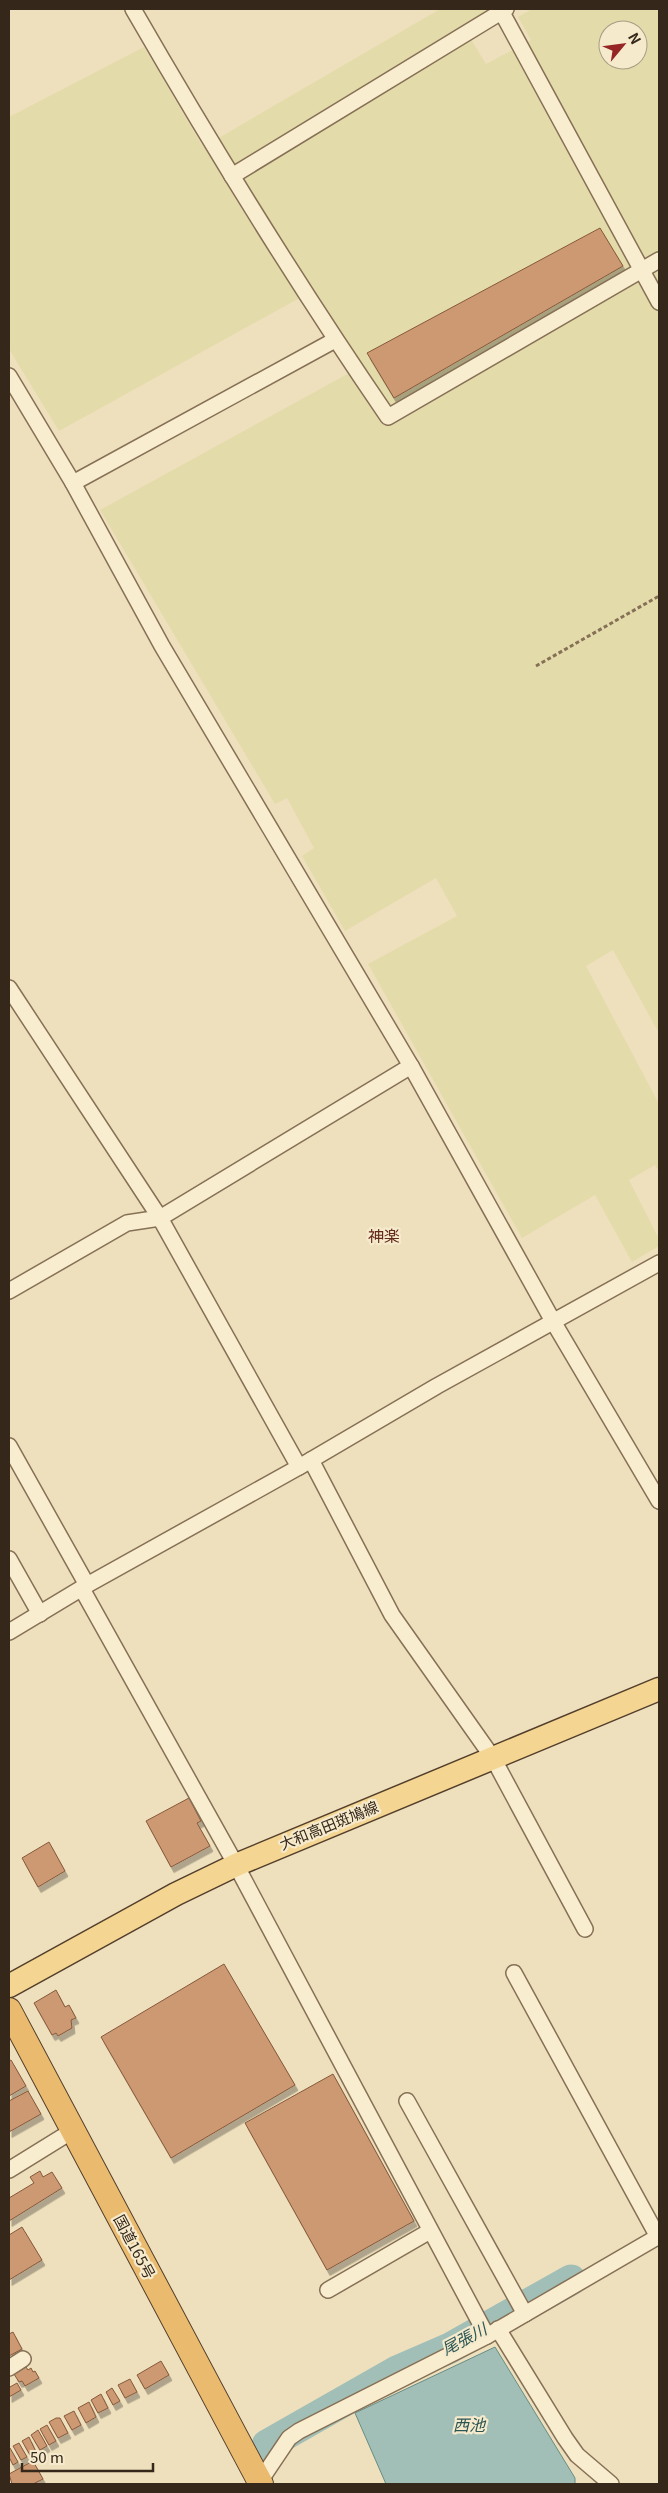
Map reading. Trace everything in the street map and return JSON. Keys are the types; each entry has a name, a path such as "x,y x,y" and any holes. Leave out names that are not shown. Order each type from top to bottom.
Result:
{"highway":[{"name":"国道165号","path":"9,2010 260,2484"}],"main road":[{"name":"大和高田斑鳩線","path":"9,1986 176,1894 236,1865 659,1689"}],"street":[{"path":"133,9 232,176 336,340 388,417 659,260"},
{"path":"232,176 503,10 659,302"},
{"path":"73,483 336,340"},
{"path":"9,376 73,483 162,646 412,1066 554,1323 659,1501"},
{"path":"9,988 160,1218 392,1615 493,1758 585,1929"},
{"path":"9,1291 127,1223 160,1218 412,1066"},
{"path":"9,1632 84,1587 305,1464 437,1386 554,1323 659,1263"},
{"path":"9,1446 236,1865 430,2231 487,2330 573,2449 588,2465 611,2484"},
{"path":"9,1559 40,1614"},
{"path":"260,2484 282,2448 299,2431 487,2330 521,2308 657,2233 514,1973"},
{"path":"407,2101 521,2308"},
{"path":"9,2170 72,2131"},
{"path":"328,2290 430,2231"},
{"path":"9,2368 23,2359"}],"path":[{"path":"536,666 659,596"}],"shaded area":[{"path":"440,9 484,9 487,13 463,26 486,64 531,40 518,17 532,9 659,9 659,1033 613,950 586,966 659,1104 659,1172 655,1165 629,1180 659,1239 659,1246 632,1262 595,1195 522,1238 368,964 457,916 436,878 345,931 302,856 314,848 287,798 275,804 100,510 362,366 314,290 59,431 9,349 9,117 144,47 203,147"}],"water":[{"name":"西池","path":"495,2347 575,2478 575,2484 386,2484 355,2413"}],"building":[{"path":"600,228 623,266 394,398 367,353"},
{"path":"189,1798 201,1821 197,1823 210,1846 171,1867 146,1821"},
{"path":"49,1842 65,1871 38,1887 22,1858"},
{"path":"224,1964 295,2085 171,2158 101,2037"},
{"path":"56,1990 65,2007 69,2005 76,2018 71,2020 72,2028 58,2036 56,2033 52,2035 34,2003"},
{"path":"11,2060 26,2086 9,2096 9,2061"},
{"path":"333,2074 414,2221 327,2270 245,2123"},
{"path":"28,2091 41,2114 9,2132 9,2101"},
{"path":"40,2171 43,2177 52,2172 62,2188 9,2221 9,2198 34,2183 30,2177"},
{"path":"22,2227 42,2260 9,2280 9,2235"},
{"path":"13,2332 22,2349 9,2356 9,2334"},
{"path":"161,2361 169,2375 145,2389 137,2375"},
{"path":"26,2367 28,2370 31,2368 33,2372 35,2371 39,2378 25,2386 22,2381 19,2382 14,2374"},
{"path":"130,2379 137,2392 125,2398 118,2385"},
{"path":"17,2383 21,2390 9,2397 9,2385 10,2387"},
{"path":"112,2388 120,2401 113,2405 106,2392"},
{"path":"101,2394 108,2408 98,2413 91,2400"},
{"path":"89,2402 96,2417 86,2423 78,2408"},
{"path":"74,2411 81,2425 72,2430 64,2416"},
{"path":"60,2418 68,2433 58,2438 49,2422"},
{"path":"47,2425 56,2441 49,2445 40,2429"},
{"path":"38,2430 47,2446 40,2450 31,2435"},
{"path":"29,2437 36,2452 30,2455 22,2441"},
{"path":"19,2443 27,2457 21,2460 13,2446"},
{"path":"9,2448 18,2462 13,2465 9,2457"},
{"path":"33,2461 43,2479 33,2484 12,2484 9,2474"}],"waterway":[{"name":"尾張川","path":"267,2445 397,2371 450,2348 571,2280"}],"district":[{"name":"神楽","path":"384,1236"}]}
